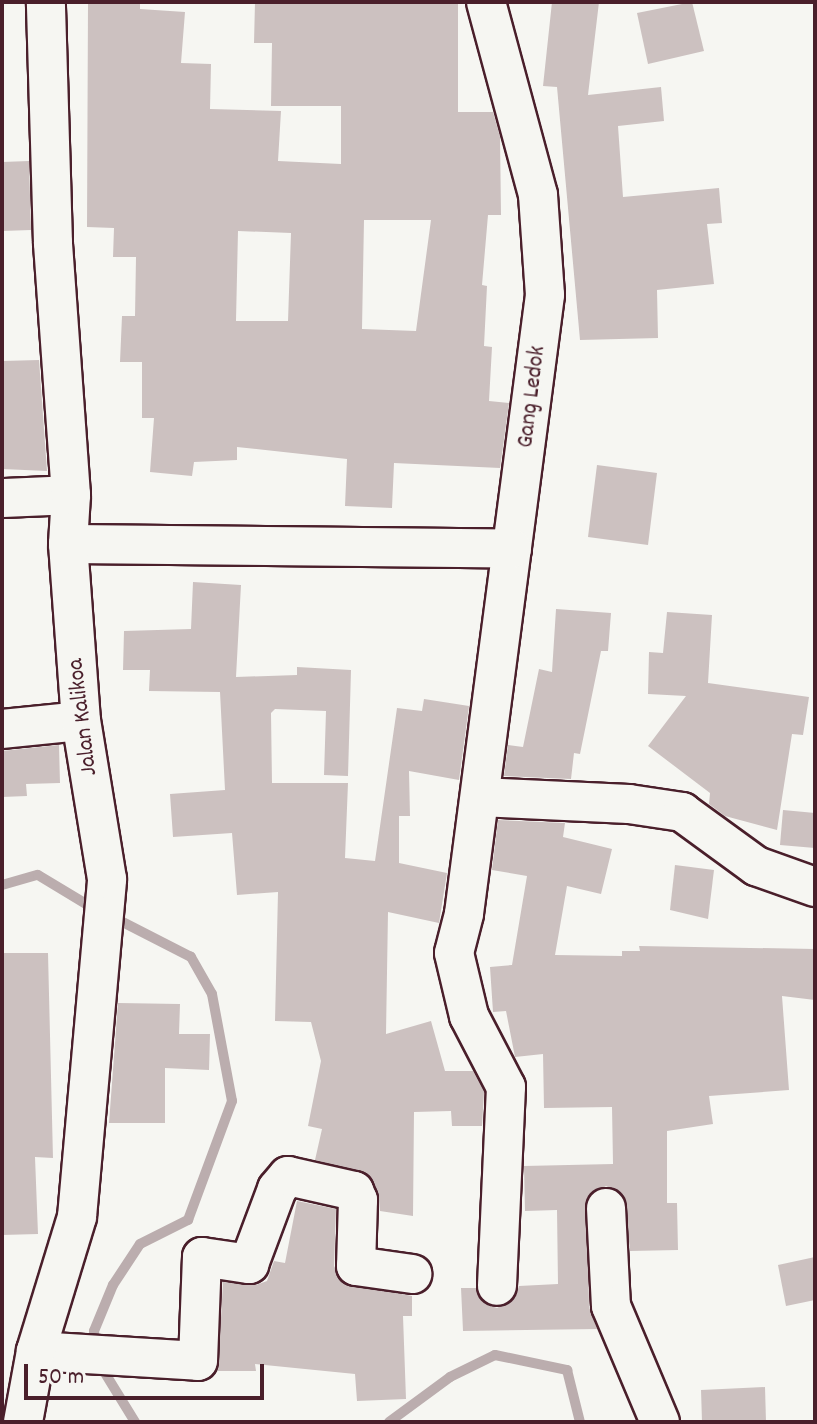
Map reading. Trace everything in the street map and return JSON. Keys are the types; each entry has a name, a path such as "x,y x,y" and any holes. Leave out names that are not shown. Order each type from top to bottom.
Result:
{"street":[{"name":"Jalan Kalikoa","path":"23,1422 36,1351 77,1217 107,879 81,721 68,544 71,495 53,243 46,2"},
{"name":"Gang Ledok","path":"486,2 538,195 545,295 480,797 454,953 469,1016 506,1087 497,1286"},
{"path":"2,498 71,495"},
{"path":"68,544 512,549"},
{"path":"2,729 81,721"},
{"path":"480,797 629,804 682,812 756,866 815,887"},
{"path":"36,1351 117,1352 198,1361 202,1257 249,1264 277,1189 288,1176 354,1191 358,1200 356,1266 412,1274"},
{"path":"606,1208 611,1306 660,1422"}],"building":[{"path":"88,2 140,2 140,9 185,12 181,63 211,64 210,109 281,111 278,161 341,164 341,106 271,106 272,43 254,43 255,2 458,2 458,112 493,112 500,137 501,215 488,215 482,285 487,286 484,346 492,347 489,401 509,403 500,468 394,463 392,508 345,506 347,459 237,447 237,460 194,462 192,476 150,472 154,418 142,418 142,362 120,362 122,316 135,316 136,257 113,257 114,228 87,227","holes":["364,220 431,220 416,331 362,329","238,231 291,233 288,321 236,321"]},
{"path":"552,2 599,2 588,95 661,87 664,121 618,126 623,197 719,188 722,223 707,224 714,284 657,290 658,338 580,340 557,87 543,86"},
{"path":"692,2 704,51 648,64 637,13"},
{"path":"29,161 31,230 2,231 2,162"},
{"path":"39,360 47,471 2,469 2,361"},
{"path":"597,465 657,473 648,545 588,537"},
{"path":"193,582 241,585 236,677 297,675 297,667 351,670 348,776 324,775 326,711 275,709 271,713 272,783 348,783 345,858 375,861 397,708 422,711 424,699 469,706 459,780 409,771 410,816 399,816 399,863 447,873 439,923 388,912 386,1034 431,1021 445,1071 473,1071 484,1092 482,1126 452,1126 451,1111 414,1112 413,1216 380,1211 378,1191 367,1174 315,1160 322,1129 308,1126 321,1061 311,1022 275,1021 278,892 237,895 232,833 173,837 170,794 225,790 220,692 149,691 150,670 123,670 124,631 191,629"},
{"path":"556,609 611,613 608,651 601,651 580,754 574,753 571,779 504,776 508,745 523,747 539,669 552,672"},
{"path":"667,612 712,615 708,683 809,697 803,735 792,734 777,830 725,816 709,804 710,793 648,746 686,696 648,694 649,652 663,653"},
{"path":"59,745 60,783 26,784 27,796 2,797 2,751"},
{"path":"783,810 815,813 815,848 780,845"},
{"path":"498,820 565,823 563,837 612,849 601,894 567,886 555,955 622,956 622,951 640,951 639,946 815,949 815,1000 782,996 789,1090 709,1096 713,1124 667,1131 667,1203 677,1203 678,1250 630,1251 624,1195 606,1186 587,1197 589,1307 597,1329 463,1331 461,1288 476,1288 485,1304 497,1308 515,1298 519,1286 558,1284 557,1210 525,1211 524,1166 613,1164 612,1107 544,1108 543,1054 515,1057 506,1011 493,1012 490,967 512,965 527,876 492,870"},
{"path":"675,865 714,870 708,919 670,910"},
{"path":"2,953 48,953 53,1158 35,1157 38,1234 2,1235"},
{"path":"118,1003 180,1004 179,1034 210,1034 209,1070 165,1068 165,1123 109,1123"},
{"path":"297,1201 336,1209 334,1266 343,1283 412,1296 412,1316 403,1316 406,1399 357,1401 355,1374 255,1364 256,1371 218,1371 223,1282 256,1285 267,1281 274,1261 285,1263"},
{"path":"815,1257 815,1300 786,1306 778,1265"},
{"path":"765,1387 766,1422 702,1422 701,1390"}],"waterway":[{"path":"2,885 38,875 96,910"},
{"path":"96,1346 94,1331 113,1285 140,1244 188,1220 232,1101 212,994 191,957 111,916"},
{"path":"389,1422 450,1377 495,1355 567,1370 580,1422"},
{"path":"100,1365 135,1422"}]}
